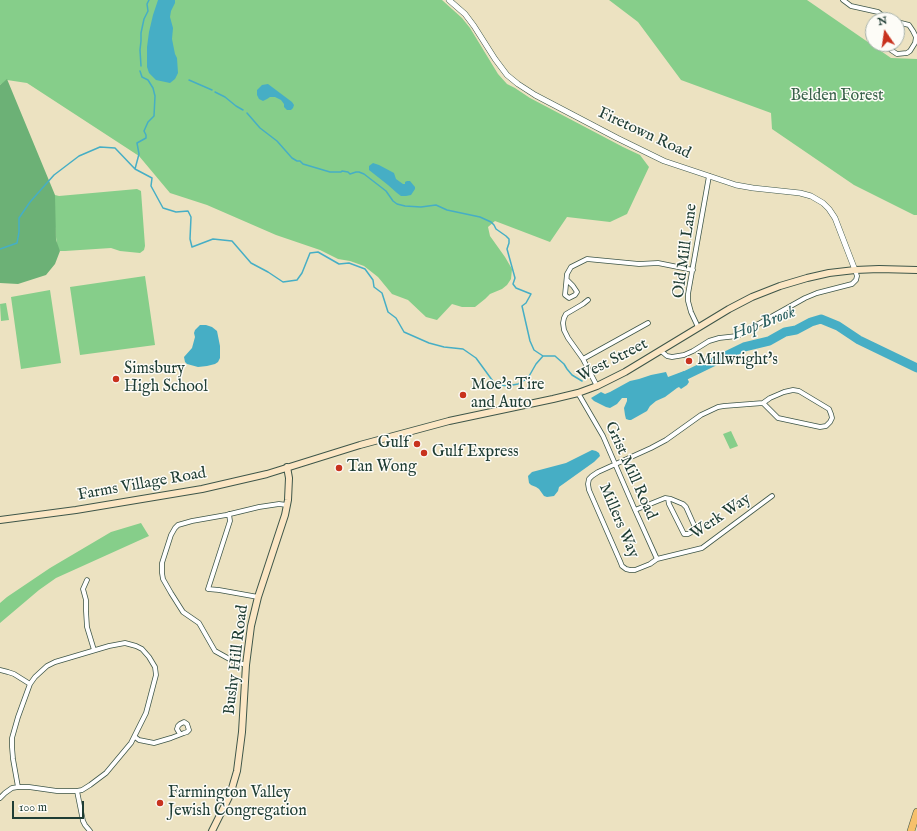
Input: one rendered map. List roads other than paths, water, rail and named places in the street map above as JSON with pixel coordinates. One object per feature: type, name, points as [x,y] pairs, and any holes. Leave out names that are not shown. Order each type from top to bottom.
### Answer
[{"type":"highway","points":[[911,831],[917,812]]},
{"type":"main road","name":"West Street","points":[[287,467],[360,445],[449,421],[553,400],[578,393],[597,386],[625,372],[740,303],[780,286],[829,273],[879,269],[917,270]]},
{"type":"main road","name":"Bushy Hill Road","points":[[212,831],[230,795],[236,771],[242,732],[246,665],[251,626],[258,597],[285,515],[289,478],[287,467]]},
{"type":"main road","name":"Farms Village Road","points":[[0,520],[76,510],[202,489],[261,475],[287,467]]},
{"type":"street","name":"Firetown Road","points":[[450,0],[465,14],[507,75],[535,95],[652,156],[677,166],[736,185],[800,193],[811,196],[823,203],[835,218],[855,270]]},
{"type":"street","points":[[843,0],[852,6],[878,12]]},
{"type":"street","points":[[894,52],[897,54],[907,53],[915,43],[916,37],[913,31],[909,25],[905,24]]},
{"type":"street","name":"Old Mill Lane","points":[[698,327],[691,312],[688,294],[709,176]]},
{"type":"street","points":[[567,280],[567,274],[571,268],[587,259],[639,264],[658,263],[693,270]]},
{"type":"street","points":[[661,351],[667,356],[672,357],[684,355],[709,341],[737,336],[805,298],[817,293],[852,284],[856,280],[857,276],[855,270]]},
{"type":"street","points":[[588,300],[566,314],[563,323],[564,330],[568,338],[583,359],[597,386]]},
{"type":"street","points":[[583,359],[648,322]]},
{"type":"street","points":[[615,464],[666,440],[701,415],[718,407],[763,403],[770,398],[793,390],[799,391],[828,408],[832,414],[832,418],[826,426],[820,427],[778,418],[763,403]]},
{"type":"street","name":"Grist Mill Road","points":[[578,393],[603,436],[657,559]]},
{"type":"street","name":"Millers Way","points":[[615,464],[592,476],[589,479],[588,484],[589,490],[604,526],[622,566],[626,569],[635,570],[650,564],[657,559]]},
{"type":"street","name":"Werk Way","points":[[657,559],[702,548],[772,496]]},
{"type":"street","points":[[635,510],[665,498],[668,499],[683,504],[686,507],[695,528],[690,534],[684,534],[668,499]]},
{"type":"street","points":[[246,665],[233,661],[215,651],[199,623],[184,612],[171,593],[162,573],[164,558],[171,534],[175,528],[183,523],[259,507],[279,504],[287,505]]},
{"type":"street","points":[[229,514],[230,521],[208,589],[258,597]]},
{"type":"street","points":[[87,580],[83,589],[86,600],[87,627],[94,650]]},
{"type":"street","points":[[0,798],[12,788],[18,787],[57,791],[82,790],[106,773],[135,737],[146,713],[156,675],[155,667],[149,657],[142,650],[136,646],[125,643],[94,650],[55,662],[47,666],[35,677],[30,684],[12,738],[13,759],[18,787]]},
{"type":"street","points":[[0,670],[14,674],[30,684]]},
{"type":"street","points":[[135,737],[139,740],[154,743],[180,734]]},
{"type":"street","points":[[77,791],[83,821],[90,831]]},
{"type":"water","points":[[158,0],[175,0],[170,17],[173,28],[172,39],[177,58],[178,73],[175,79],[170,83],[156,80],[149,73],[147,67],[149,32]]},
{"type":"water","points":[[268,84],[292,102],[294,105],[291,110],[287,110],[281,100],[275,97],[270,97],[263,101],[259,99],[257,90],[262,85]]},
{"type":"water","points":[[373,163],[394,173],[396,179],[403,184],[410,181],[415,187],[411,195],[401,196],[369,170],[369,166]]},
{"type":"water","points":[[200,325],[212,327],[217,331],[220,346],[220,358],[215,364],[198,367],[187,364],[184,357],[192,348],[195,330]]},
{"type":"water","points":[[684,371],[689,382],[687,385],[681,389],[679,387],[677,388],[665,397],[656,401],[647,411],[631,420],[626,419],[625,415],[624,408],[627,398],[622,398],[617,404],[610,408],[594,401],[591,398],[601,392],[605,394],[610,392],[630,381],[666,372],[668,377]]},
{"type":"water","points":[[592,450],[599,453],[600,456],[559,487],[554,496],[544,496],[539,489],[529,483],[528,476],[532,472],[566,463]]},
{"type":"waterway","points":[[141,66],[141,33],[144,19],[148,11],[147,4],[149,0]]},
{"type":"waterway","points":[[135,169],[139,154],[137,143],[146,138],[144,131],[148,122],[154,116],[155,96],[153,88],[148,80],[142,77],[140,71]]},
{"type":"waterway","points":[[189,80],[212,90]]},
{"type":"waterway","points":[[215,92],[225,97],[243,110]]},
{"type":"waterway","points":[[247,113],[260,128],[277,141],[292,158],[303,164],[330,172],[342,171],[350,174],[356,172],[364,174],[386,191],[397,204],[421,207],[436,205],[447,210],[480,217],[491,222],[496,229],[509,239],[507,249],[515,278],[513,284],[516,288],[531,294],[526,303],[522,306],[530,341],[534,350],[543,356]]},
{"type":"waterway","name":"Hop Brook","points":[[0,249],[17,243],[19,218],[30,202],[54,175],[79,156],[100,147],[115,148],[135,169],[152,178],[151,186],[163,208],[176,212],[188,211],[191,217],[190,239],[192,247],[213,239],[232,241],[251,263],[283,282],[297,280],[302,273],[310,253],[318,252],[339,264],[349,263],[365,269],[373,280],[374,287],[382,293],[388,312],[396,318],[404,332],[429,343],[444,347],[463,349],[476,358],[495,384],[507,386],[518,384],[528,378],[536,364],[543,356],[555,356],[564,364],[572,375],[582,381]]},
{"type":"waterway","name":"Hop Brook","points":[[676,380],[744,347],[769,341],[785,332],[796,330],[811,322],[821,319],[838,326],[859,340],[917,368]]},
{"type":"place","name":"Millwright's","points":[[689,361]]},
{"type":"place","name":"Simsbury High School","points":[[116,379]]},
{"type":"place","name":"Moe's Tire and Auto","points":[[463,395]]},
{"type":"place","name":"Gulf","points":[[417,444]]},
{"type":"place","name":"Gulf Express","points":[[424,453]]},
{"type":"place","name":"Tan Wong","points":[[339,468]]},
{"type":"place","name":"Farmington Valley Jewish Congregation","points":[[160,803]]},
{"type":"park label","name":"Belden Forest","points":[[837,97]]}]
